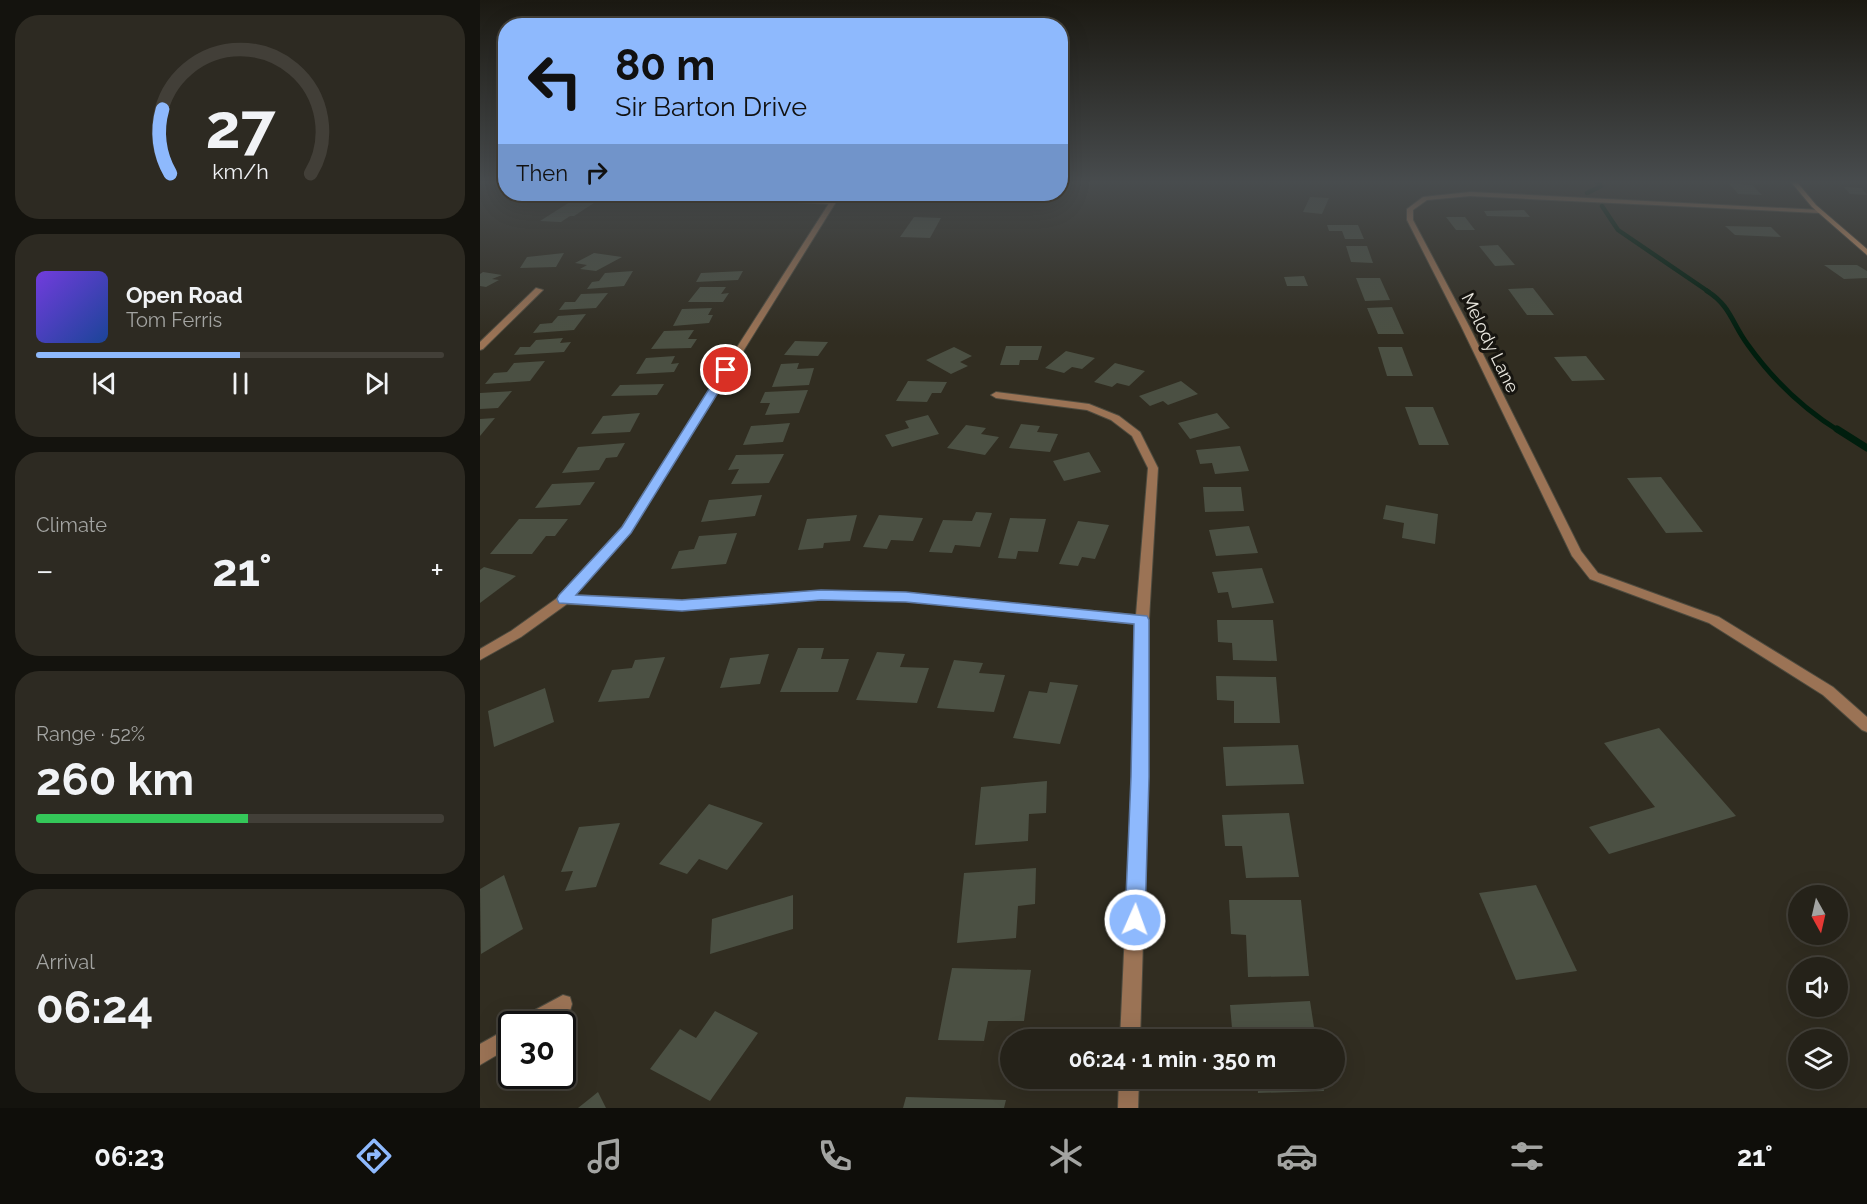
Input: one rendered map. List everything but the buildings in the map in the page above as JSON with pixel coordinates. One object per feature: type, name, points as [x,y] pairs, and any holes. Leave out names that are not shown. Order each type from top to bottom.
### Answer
[{"type":"street","points":[[480,655],[516,634],[564,599],[626,530],[813,234]]},
{"type":"street","name":"Melody Lane","points":[[1417,234],[1576,553],[1594,576],[1714,620],[1828,691],[1867,726]]},
{"type":"street","points":[[1845,234],[1867,253]]},
{"type":"street","points":[[480,347],[539,290]]},
{"type":"street","points":[[996,395],[1089,407],[1115,418],[1136,434],[1153,468],[1142,620],[1140,777],[1130,1029]]},
{"type":"street","points":[[564,599],[682,605],[821,595],[906,597],[1142,620]]},
{"type":"street","points":[[551,1011],[563,1004]]},
{"type":"street","points":[[480,1055],[498,1044]]},
{"type":"street","points":[[1128,1108],[1129,1089]]},
{"type":"waterway","points":[[1623,234],[1709,292]]},
{"type":"waterway","points":[[1707,291],[1726,309],[1748,345],[1778,382],[1813,413],[1839,431]]},
{"type":"waterway","points":[[1837,429],[1867,448]]},
{"type":"route","points":[[726,370],[626,530],[564,599],[682,605],[821,595],[906,597],[1142,620],[1135,920]]}]
